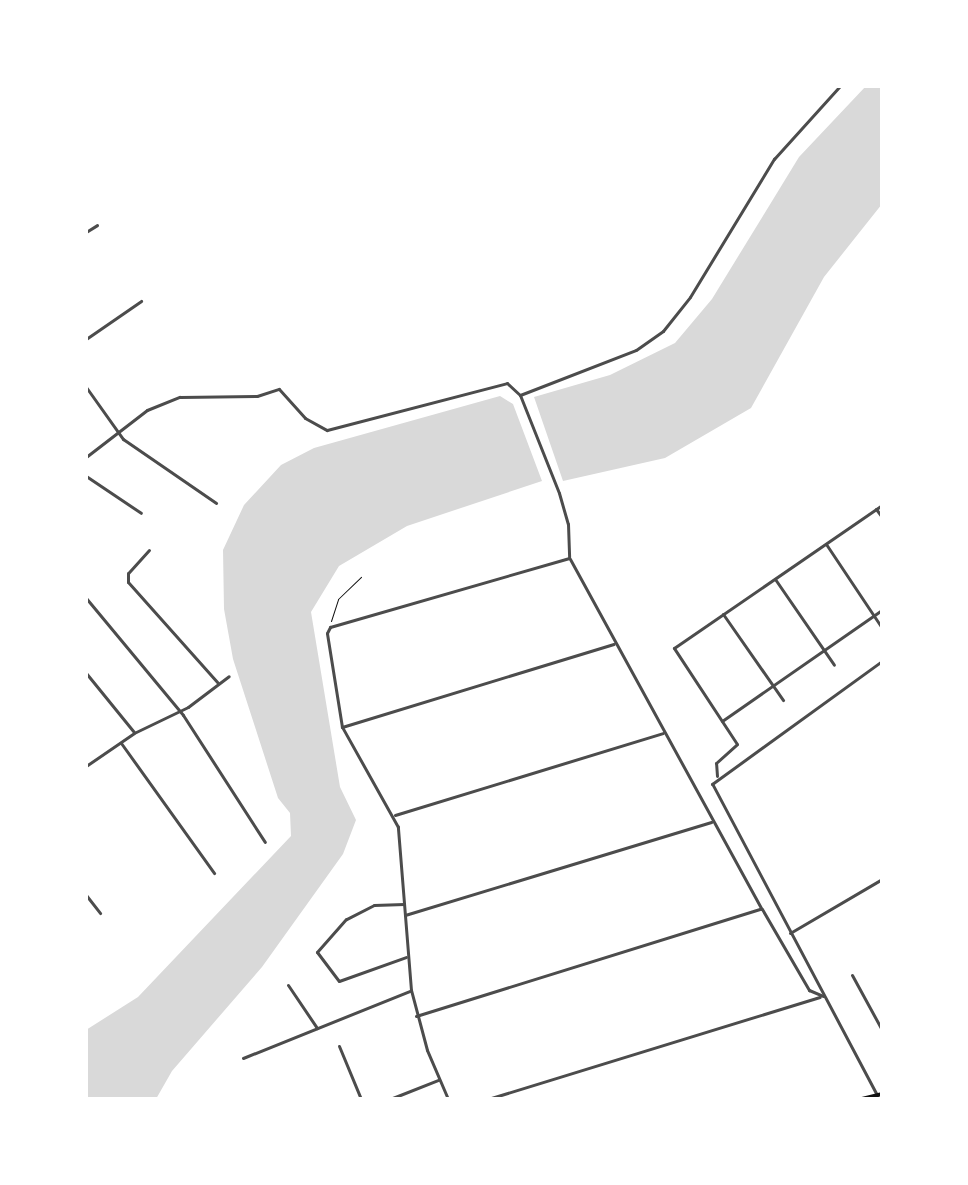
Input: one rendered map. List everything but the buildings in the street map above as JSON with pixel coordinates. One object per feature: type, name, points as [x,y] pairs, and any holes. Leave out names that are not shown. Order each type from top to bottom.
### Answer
[{"type":"main road","points":[[862,1099],[880,1094]]},
{"type":"street","points":[[520,395],[636,350],[663,331],[690,297],[774,159],[840,86]]},
{"type":"street","points":[[86,232],[97,225]]},
{"type":"street","points":[[86,339],[141,301]]},
{"type":"street","points":[[86,457],[147,410],[180,397],[257,396],[279,389],[305,418],[327,430],[494,383],[507,383],[520,395],[565,512],[569,558],[762,909],[809,990],[823,996]]},
{"type":"street","points":[[86,387],[116,433],[216,503]]},
{"type":"street","points":[[86,476],[141,513]]},
{"type":"street","points":[[880,1094],[823,996],[715,793],[716,763],[738,746],[674,653],[723,614],[882,505]]},
{"type":"street","points":[[876,509],[882,517]]},
{"type":"street","points":[[826,544],[882,628]]},
{"type":"street","points":[[149,550],[128,573],[128,582],[218,683]]},
{"type":"street","points":[[448,1099],[416,1016],[411,990],[395,816],[342,727],[327,648],[330,627],[569,558]]},
{"type":"street","points":[[775,579],[834,665]]},
{"type":"street","points":[[86,598],[179,712],[265,842]]},
{"type":"street","points":[[722,721],[882,610]]},
{"type":"street","points":[[723,614],[783,700]]},
{"type":"street","points":[[342,727],[615,644]]},
{"type":"street","points":[[716,778],[796,727],[882,661]]},
{"type":"street","points":[[86,673],[134,733]]},
{"type":"street","points":[[86,766],[134,733],[179,712],[229,676]]},
{"type":"street","points":[[395,816],[663,733]]},
{"type":"street","points":[[120,742],[214,873]]},
{"type":"street","points":[[405,915],[712,822]]},
{"type":"street","points":[[790,933],[882,879]]},
{"type":"street","points":[[86,895],[100,913]]},
{"type":"street","points":[[404,904],[374,905],[346,919],[317,952],[341,981],[406,957]]},
{"type":"street","points":[[416,1016],[762,909]]},
{"type":"street","points":[[852,975],[882,1030]]},
{"type":"street","points":[[288,985],[317,1028]]},
{"type":"street","points":[[243,1058],[411,990]]},
{"type":"street","points":[[488,1099],[823,996]]},
{"type":"street","points":[[339,1046],[361,1099]]},
{"type":"street","points":[[390,1099],[440,1080]]},
{"type":"path","points":[[330,627],[338,599],[361,577]]},
{"type":"shaded area","points":[[866,86],[882,86],[882,204],[824,277],[751,408],[665,458],[563,481],[534,397],[610,375],[675,343],[712,299],[799,157]]},
{"type":"shaded area","points":[[500,396],[513,404],[542,481],[407,526],[339,566],[311,612],[340,787],[356,820],[343,854],[262,967],[172,1071],[156,1099],[86,1099],[86,1030],[138,997],[291,836],[290,813],[278,798],[233,659],[224,609],[223,550],[244,505],[281,465],[314,448]]}]
